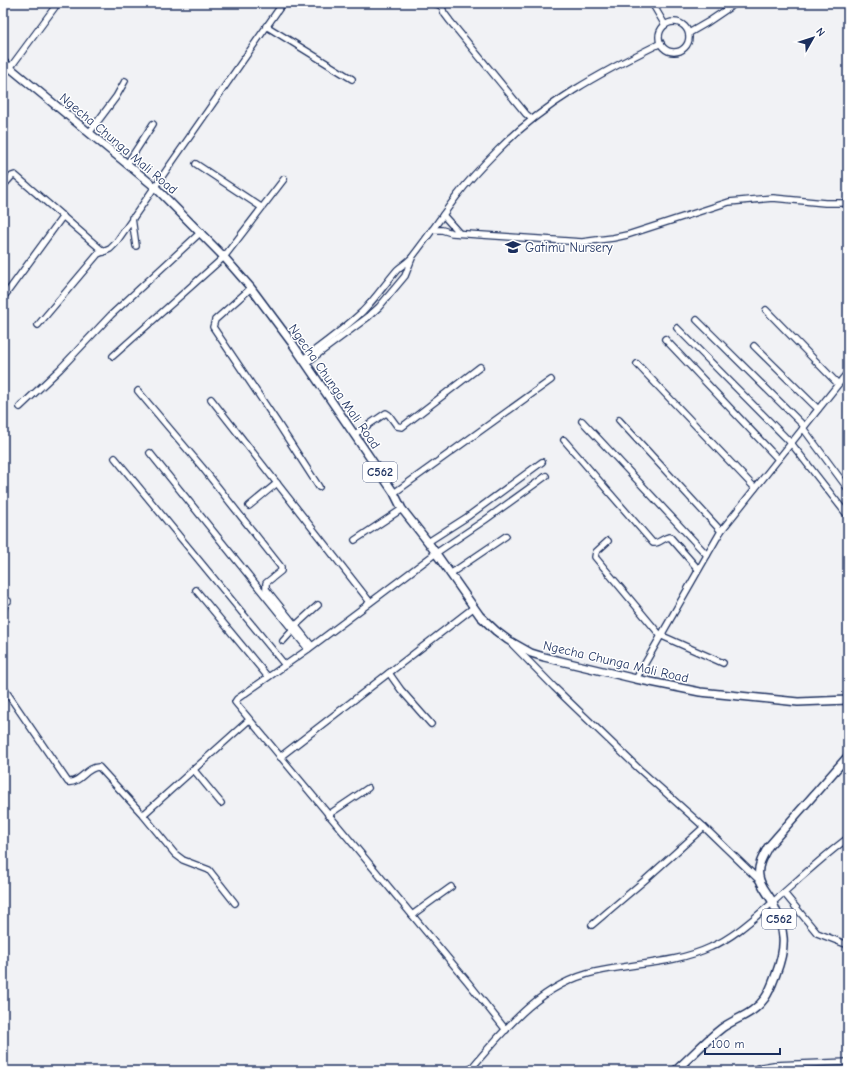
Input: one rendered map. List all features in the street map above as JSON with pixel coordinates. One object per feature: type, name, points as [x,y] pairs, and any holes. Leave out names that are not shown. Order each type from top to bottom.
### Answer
[{"type":"main road","name":"Ngecha Chunga Mali Road","points":[[3,62],[155,187],[201,232],[251,288],[355,434],[394,493],[402,509],[436,553],[473,608],[496,631],[508,640],[531,653],[544,658],[700,692],[798,702],[848,700]]},
{"type":"main road","points":[[760,881],[758,870],[761,860],[768,847],[848,756]]},
{"type":"main road","name":"C562","points":[[679,1070],[703,1044],[724,1027],[753,1010],[764,1000],[778,970],[784,950],[784,941],[772,902],[760,881]]},
{"type":"street","points":[[38,325],[98,254],[112,247],[282,3]]},
{"type":"street","points":[[434,3],[443,4],[444,13],[450,21],[532,120]]},
{"type":"street","points":[[652,3],[665,25]]},
{"type":"street","points":[[689,33],[736,3]]},
{"type":"street","points":[[10,68],[55,7]]},
{"type":"street","points":[[674,22],[683,25],[689,33],[686,47],[677,52],[668,50],[661,43],[660,33],[665,25],[674,22]]},
{"type":"street","points":[[266,26],[352,79]]},
{"type":"street","points":[[304,361],[368,317],[379,307],[405,276],[412,258],[443,215],[475,174],[512,136],[576,89],[609,69],[661,43]]},
{"type":"street","points":[[89,133],[116,97],[125,81]]},
{"type":"street","points":[[127,164],[153,124]]},
{"type":"street","points":[[196,164],[261,207]]},
{"type":"street","points":[[3,186],[12,176],[15,175],[104,252]]},
{"type":"street","points":[[114,356],[224,257],[284,179]]},
{"type":"street","points":[[432,230],[574,241],[597,240],[634,233],[729,202],[772,198],[825,203],[848,203]]},
{"type":"street","points":[[443,215],[459,233]]},
{"type":"street","points":[[6,294],[63,216]]},
{"type":"street","points":[[132,218],[136,246]]},
{"type":"street","points":[[20,407],[60,369],[111,316],[201,232]]},
{"type":"street","points":[[304,361],[362,312],[398,269],[412,258]]},
{"type":"street","points":[[251,288],[215,320],[213,327],[319,486]]},
{"type":"street","points":[[766,310],[838,384]]},
{"type":"street","points":[[696,320],[804,427],[848,489]]},
{"type":"street","points":[[677,328],[791,443],[848,516]]},
{"type":"street","points":[[665,339],[778,459]]},
{"type":"street","points":[[754,346],[818,409]]},
{"type":"street","points":[[637,364],[755,488]]},
{"type":"street","points":[[355,434],[386,413],[397,426],[402,427],[480,367]]},
{"type":"street","points":[[636,679],[720,531],[848,372]]},
{"type":"street","points":[[394,493],[551,380]]},
{"type":"street","points":[[138,391],[202,467],[281,567],[281,571],[265,585],[294,628]]},
{"type":"street","points":[[211,399],[370,602]]},
{"type":"street","points":[[619,420],[720,531]]},
{"type":"street","points":[[582,421],[706,555]]},
{"type":"street","points":[[564,440],[653,543],[658,543],[665,538],[670,537],[698,569]]},
{"type":"street","points":[[150,453],[310,647]]},
{"type":"street","points":[[115,458],[285,665]]},
{"type":"street","points":[[428,542],[467,517],[542,462]]},
{"type":"street","points":[[506,1030],[249,720],[236,704],[236,701],[436,553],[546,476]]},
{"type":"street","points":[[249,506],[277,482]]},
{"type":"street","points":[[355,540],[402,509]]},
{"type":"street","points":[[450,574],[506,536]]},
{"type":"street","points":[[608,541],[596,552],[595,557],[660,635],[723,664]]},
{"type":"street","points":[[196,590],[268,677]]},
{"type":"street","points":[[3,611],[6,601],[8,601]]},
{"type":"street","points":[[283,641],[318,605]]},
{"type":"street","points":[[280,757],[473,608]]},
{"type":"street","points":[[508,640],[554,687],[639,769],[704,827],[760,881]]},
{"type":"street","points":[[389,673],[401,690],[431,724]]},
{"type":"street","points":[[3,687],[68,782],[73,782],[94,768],[99,767],[143,815],[175,854],[184,860],[209,870],[235,903]]},
{"type":"street","points":[[143,815],[249,720]]},
{"type":"street","points":[[193,769],[221,803]]},
{"type":"street","points":[[328,815],[368,788]]},
{"type":"street","points":[[592,925],[704,827]]},
{"type":"street","points":[[469,1071],[525,1010],[566,982],[596,971],[689,955],[706,949],[733,935],[848,838]]},
{"type":"street","points":[[412,915],[451,887]]},
{"type":"street","points":[[784,893],[817,933],[848,945]]},
{"type":"street","points":[[750,1071],[774,1065],[848,1062]]},
{"type":"place","name":"Gatimu Nursery","points":[[513,247]]}]
